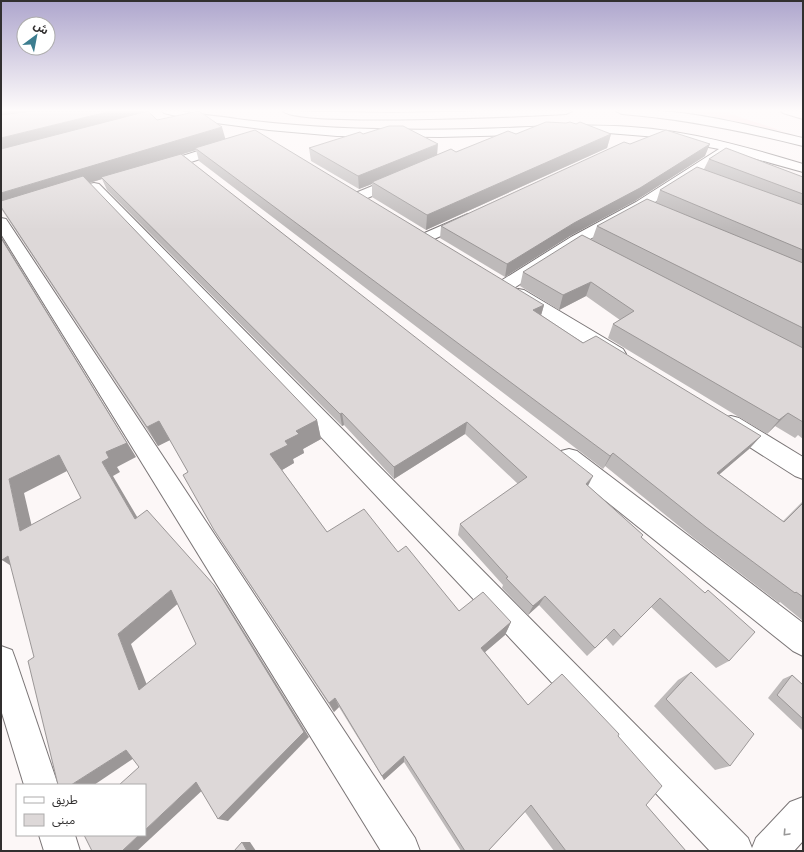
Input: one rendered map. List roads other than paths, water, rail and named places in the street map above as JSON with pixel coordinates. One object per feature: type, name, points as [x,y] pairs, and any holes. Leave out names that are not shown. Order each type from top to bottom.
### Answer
[{"type":"main road","points":[[144,172],[213,151]]},
{"type":"main road","points":[[627,361],[499,282],[584,244],[648,208],[690,173],[724,151]]},
{"type":"main road","points":[[743,151],[803,168]]},
{"type":"main road","points":[[187,159],[206,174]]},
{"type":"main road","points":[[690,173],[704,178]]},
{"type":"main road","points":[[378,209],[352,193],[408,175]]},
{"type":"main road","points":[[94,187],[734,851]]},
{"type":"main road","points":[[445,250],[418,233],[482,211]]},
{"type":"main road","points":[[3,218],[402,851]]},
{"type":"main road","points":[[715,415],[803,469]]},
{"type":"main road","points":[[552,444],[803,641]]},
{"type":"main road","points":[[1,661],[41,784]]},
{"type":"main road","points":[[769,851],[803,815]]},
{"type":"main road","points":[[57,836],[62,851]]}]
